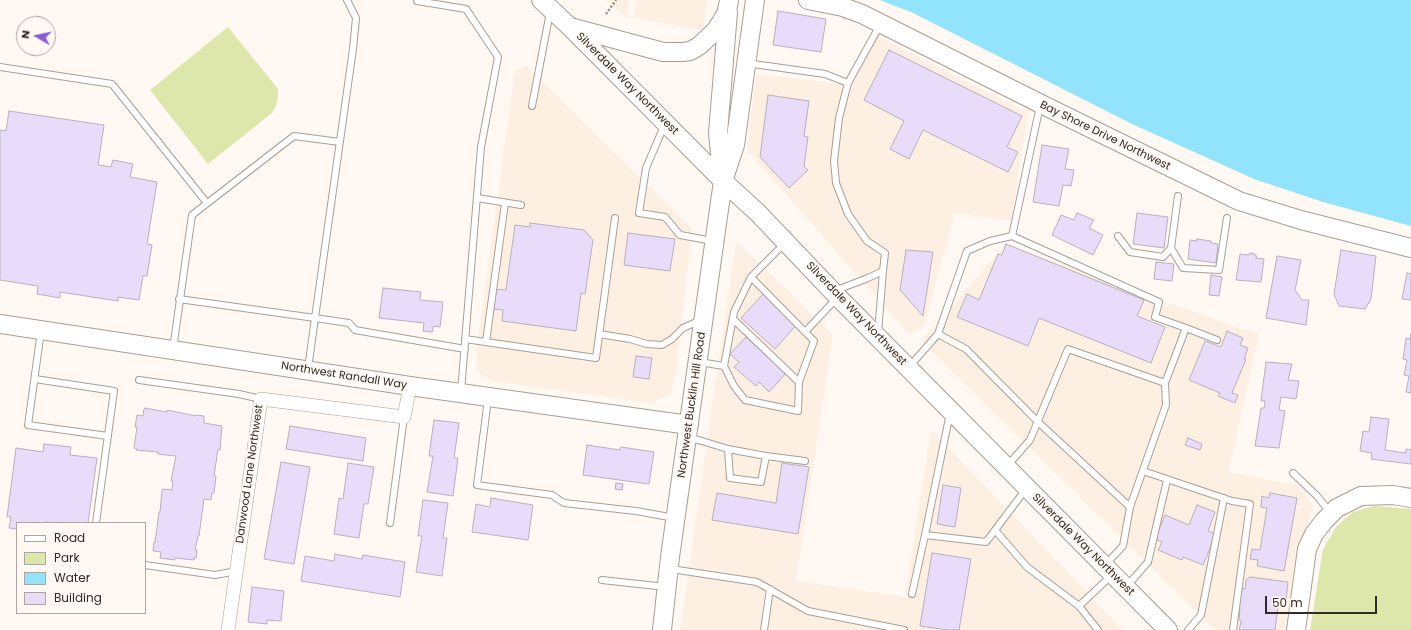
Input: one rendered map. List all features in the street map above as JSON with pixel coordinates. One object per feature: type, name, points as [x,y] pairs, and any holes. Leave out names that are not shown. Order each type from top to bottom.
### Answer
[{"type":"main road","name":"Northwest Bucklin Hill Road","points":[[662,630],[670,569],[670,557],[677,518],[714,241],[723,181],[735,145],[755,0]]},
{"type":"main road","name":"Bay Shore Drive Northwest","points":[[808,0],[843,7],[862,14],[1041,104],[1239,200],[1301,220],[1411,248]]},
{"type":"main road","name":"Northwest Bucklin Hill Road","points":[[723,181],[718,133],[729,1]]},
{"type":"main road","points":[[569,26],[663,52],[683,52],[699,46],[716,30],[726,14],[729,1]]},
{"type":"main road","name":"Silverdale Way Northwest","points":[[546,4],[786,242],[1168,630]]},
{"type":"main road","name":"Northwest Randall Way","points":[[0,324],[488,397],[688,432]]},
{"type":"main road","points":[[1296,630],[1307,549],[1314,534],[1331,513],[1337,508],[1361,496],[1393,495],[1411,498]]},
{"type":"street","points":[[404,418],[410,386]]},
{"type":"street","name":"Danwood Lane Northwest","points":[[228,630],[261,399],[404,418]]},
{"type":"lane","points":[[308,370],[353,49],[356,18],[347,0]]},
{"type":"lane","points":[[417,0],[466,9],[498,57],[481,147],[461,393]]},
{"type":"lane","points":[[532,106],[546,4]]},
{"type":"lane","points":[[878,336],[885,253],[867,241],[848,214],[836,183],[834,161],[839,118],[848,83],[881,23]]},
{"type":"lane","points":[[754,64],[825,74],[848,83]]},
{"type":"lane","points":[[0,67],[112,84],[207,203]]},
{"type":"lane","points":[[1012,236],[1041,104]]},
{"type":"lane","points":[[666,123],[646,168],[639,213],[665,217],[680,235],[714,241]]},
{"type":"lane","points":[[173,350],[192,215],[294,136],[340,142]]},
{"type":"lane","points":[[1118,236],[1130,252],[1163,257],[1171,248],[1178,196]]},
{"type":"lane","points":[[477,198],[521,206]]},
{"type":"lane","points":[[486,342],[505,203]]},
{"type":"lane","points":[[465,339],[596,358],[615,218]]},
{"type":"lane","points":[[1171,248],[1183,268],[1219,270],[1227,218]]},
{"type":"lane","points":[[909,368],[938,334],[967,251],[990,241],[1012,236],[1159,302],[1155,317],[1217,340]]},
{"type":"lane","points":[[751,277],[814,341],[799,382],[798,411],[745,400],[734,386],[724,366],[734,312],[751,277],[786,242]]},
{"type":"lane","points":[[805,332],[836,294],[883,271]]},
{"type":"lane","points":[[179,299],[349,323],[355,330],[465,349]]},
{"type":"lane","points":[[599,334],[630,339],[647,344],[662,345],[672,339],[683,328],[704,318]]},
{"type":"lane","points":[[733,319],[799,382]]},
{"type":"lane","points":[[1079,606],[1109,570],[1123,546],[1130,507],[1166,405],[1165,383],[1186,328]]},
{"type":"lane","points":[[41,330],[28,425],[108,436]]},
{"type":"lane","points":[[938,334],[966,349],[1038,422],[1130,507]]},
{"type":"lane","points":[[1007,466],[1030,440],[1068,349],[1165,383]]},
{"type":"lane","points":[[697,362],[724,366]]},
{"type":"lane","points":[[35,379],[114,391],[96,522]]},
{"type":"lane","points":[[139,380],[239,394],[261,399]]},
{"type":"lane","points":[[488,397],[477,485],[552,495],[564,503],[636,511],[677,518]]},
{"type":"lane","points":[[912,594],[951,411]]},
{"type":"lane","points":[[390,523],[404,418]]},
{"type":"lane","points":[[688,432],[702,441],[728,449],[805,461]]},
{"type":"lane","points":[[728,449],[730,478],[761,482],[766,456]]},
{"type":"lane","points":[[1143,471],[1224,498],[1250,504],[1233,630]]},
{"type":"lane","points":[[1293,473],[1317,496],[1331,513]]},
{"type":"lane","points":[[1126,588],[1148,562],[1167,480]]},
{"type":"lane","points":[[925,535],[986,542],[1027,488]]},
{"type":"lane","points":[[1188,630],[1201,615],[1224,498]]},
{"type":"lane","points":[[995,530],[1026,567],[1079,606],[1098,630]]},
{"type":"lane","points":[[146,565],[215,574],[237,571]]},
{"type":"lane","points":[[670,569],[757,582],[808,611],[904,630]]},
{"type":"lane","points":[[602,580],[667,587]]},
{"type":"lane","points":[[764,630],[770,589]]},
{"type":"path","points":[[606,14],[616,0]]},
{"type":"shaded area","points":[[605,0],[629,0],[626,19]]},
{"type":"shaded area","points":[[637,0],[707,0],[702,30],[634,18]]},
{"type":"shaded area","points":[[877,36],[1028,113],[1011,221],[955,213],[924,326],[909,334],[747,150],[756,74],[851,85]]},
{"type":"shaded area","points":[[527,66],[692,229],[676,369],[671,393],[652,403],[490,381],[477,370],[476,354],[515,71]]},
{"type":"shaded area","points":[[736,241],[833,334],[796,581],[905,597],[931,430],[1123,630],[680,630]]},
{"type":"shaded area","points":[[1006,244],[1259,335],[1228,472],[1297,485],[1313,505],[1283,630],[1215,630],[921,341]]},
{"type":"green space","points":[[228,27],[278,89],[278,97],[276,106],[272,113],[208,164],[150,90]]},
{"type":"green space","points":[[1374,506],[1411,509],[1411,630],[1310,630],[1323,549],[1336,527],[1353,512]]},
{"type":"water","points":[[880,0],[1411,0],[1411,226],[1323,202],[1254,179],[1132,124],[911,12]]},
{"type":"building","points":[[778,11],[826,19],[821,52],[773,45]]},
{"type":"building","points":[[889,50],[1022,116],[1007,147],[1018,152],[1008,172],[923,130],[909,159],[890,149],[904,121],[864,100]]},
{"type":"building","points":[[768,95],[809,101],[804,136],[808,137],[804,166],[808,170],[789,188],[760,157]]},
{"type":"building","points":[[9,111],[104,125],[98,165],[111,167],[113,160],[133,164],[130,177],[157,182],[147,244],[152,245],[147,276],[143,276],[139,300],[118,297],[118,301],[60,292],[60,298],[37,294],[38,286],[0,280],[0,130],[6,131]]},
{"type":"building","points":[[1042,145],[1069,149],[1065,169],[1074,170],[1071,186],[1063,185],[1059,206],[1033,202]]},
{"type":"building","points":[[1077,213],[1094,220],[1089,228],[1103,235],[1093,255],[1052,235],[1061,215],[1074,220]]},
{"type":"building","points":[[1137,213],[1168,217],[1164,248],[1133,244]]},
{"type":"building","points":[[530,223],[584,230],[593,240],[585,294],[581,293],[576,331],[502,321],[503,310],[491,309],[494,289],[506,290],[515,225],[530,227]]},
{"type":"building","points":[[628,233],[675,239],[670,271],[624,265]]},
{"type":"building","points":[[1197,239],[1211,241],[1211,243],[1218,244],[1216,263],[1188,259],[1190,240],[1197,241]]},
{"type":"building","points":[[1006,244],[1144,300],[1137,316],[1165,327],[1151,363],[1039,318],[1028,346],[957,317],[967,294],[979,300],[998,254],[1002,255]]},
{"type":"building","points":[[906,250],[933,252],[923,316],[900,290]]},
{"type":"building","points":[[1341,250],[1376,256],[1371,299],[1365,309],[1339,306],[1334,294]]},
{"type":"building","points":[[1250,253],[1255,254],[1255,256],[1257,256],[1256,258],[1264,259],[1261,282],[1236,280],[1240,254],[1249,255]]},
{"type":"building","points":[[1277,256],[1301,260],[1295,290],[1302,300],[1309,300],[1306,325],[1266,318]]},
{"type":"building","points":[[1156,262],[1174,264],[1172,281],[1154,279]]},
{"type":"building","points":[[1407,273],[1411,274],[1411,300],[1402,299]]},
{"type":"building","points":[[1211,275],[1222,277],[1219,296],[1209,295]]},
{"type":"building","points":[[383,288],[421,292],[420,300],[443,302],[440,327],[434,326],[432,332],[423,331],[424,323],[379,318]]},
{"type":"building","points":[[766,291],[799,322],[775,349],[741,318]]},
{"type":"building","points":[[1227,331],[1243,338],[1240,345],[1248,348],[1244,359],[1246,359],[1232,393],[1238,395],[1235,403],[1218,396],[1220,393],[1189,380],[1205,341],[1221,347]]},
{"type":"building","points":[[1411,334],[1411,393],[1406,392],[1409,376],[1404,375],[1407,360],[1403,359],[1406,338],[1410,339]]},
{"type":"building","points":[[746,337],[786,373],[769,392],[759,382],[756,386],[734,367],[739,362],[730,354]]},
{"type":"building","points":[[636,356],[652,358],[649,379],[633,377]]},
{"type":"building","points":[[1266,362],[1292,364],[1288,380],[1299,381],[1296,399],[1281,397],[1279,410],[1285,411],[1279,448],[1255,446],[1261,408],[1264,408],[1265,401],[1261,401]]},
{"type":"building","points":[[145,408],[204,416],[204,423],[222,426],[220,450],[218,449],[214,476],[216,476],[214,493],[212,493],[211,500],[204,499],[199,536],[195,550],[197,550],[196,558],[194,558],[194,560],[160,558],[161,552],[153,551],[160,512],[162,490],[172,490],[173,481],[171,481],[176,456],[158,454],[158,452],[136,450],[137,449],[134,448],[137,415],[143,416]]},
{"type":"building","points":[[1371,417],[1389,419],[1385,450],[1406,453],[1406,449],[1411,450],[1411,464],[1371,459],[1372,453],[1360,451],[1363,431],[1369,432]]},
{"type":"building","points":[[434,420],[459,423],[454,458],[458,458],[453,496],[427,492],[433,456],[429,456]]},
{"type":"building","points":[[290,426],[366,438],[363,461],[286,449]]},
{"type":"building","points":[[1188,438],[1202,444],[1200,450],[1185,445]]},
{"type":"building","points":[[44,444],[71,447],[70,455],[97,458],[88,522],[16,522],[16,529],[9,528],[11,517],[7,517],[16,448],[43,452]]},
{"type":"building","points":[[587,445],[620,450],[621,447],[654,452],[649,484],[583,475]]},
{"type":"building","points":[[281,462],[310,467],[294,564],[264,559]]},
{"type":"building","points":[[348,463],[374,467],[368,504],[364,504],[359,538],[334,534],[339,498],[343,499]]},
{"type":"building","points":[[782,463],[809,467],[798,534],[712,520],[717,493],[776,503]]},
{"type":"building","points":[[616,483],[623,484],[622,490],[615,489]]},
{"type":"building","points":[[943,485],[961,488],[955,527],[937,524]]},
{"type":"building","points":[[1270,493],[1297,498],[1284,571],[1257,566],[1258,560],[1250,559],[1252,549],[1260,550],[1267,508],[1261,507],[1262,496],[1269,498]]},
{"type":"building","points":[[491,498],[533,505],[528,540],[472,532],[476,504],[490,507]]},
{"type":"building","points":[[423,500],[448,503],[443,538],[447,538],[442,576],[416,572],[422,536],[418,536]]},
{"type":"building","points":[[1197,505],[1215,512],[1208,531],[1216,534],[1203,565],[1183,557],[1182,560],[1158,550],[1162,542],[1155,539],[1165,515],[1189,525]]},
{"type":"building","points":[[932,553],[971,559],[959,630],[920,626]]},
{"type":"building","points":[[335,554],[362,559],[363,555],[405,562],[400,597],[301,581],[305,556],[334,561]]},
{"type":"building","points":[[1250,577],[1288,582],[1286,600],[1279,599],[1275,630],[1239,630],[1241,622],[1239,619],[1240,609],[1238,609],[1241,588],[1245,589],[1246,580]]},
{"type":"building","points":[[252,587],[284,591],[281,621],[267,620],[267,624],[248,622]]}]
